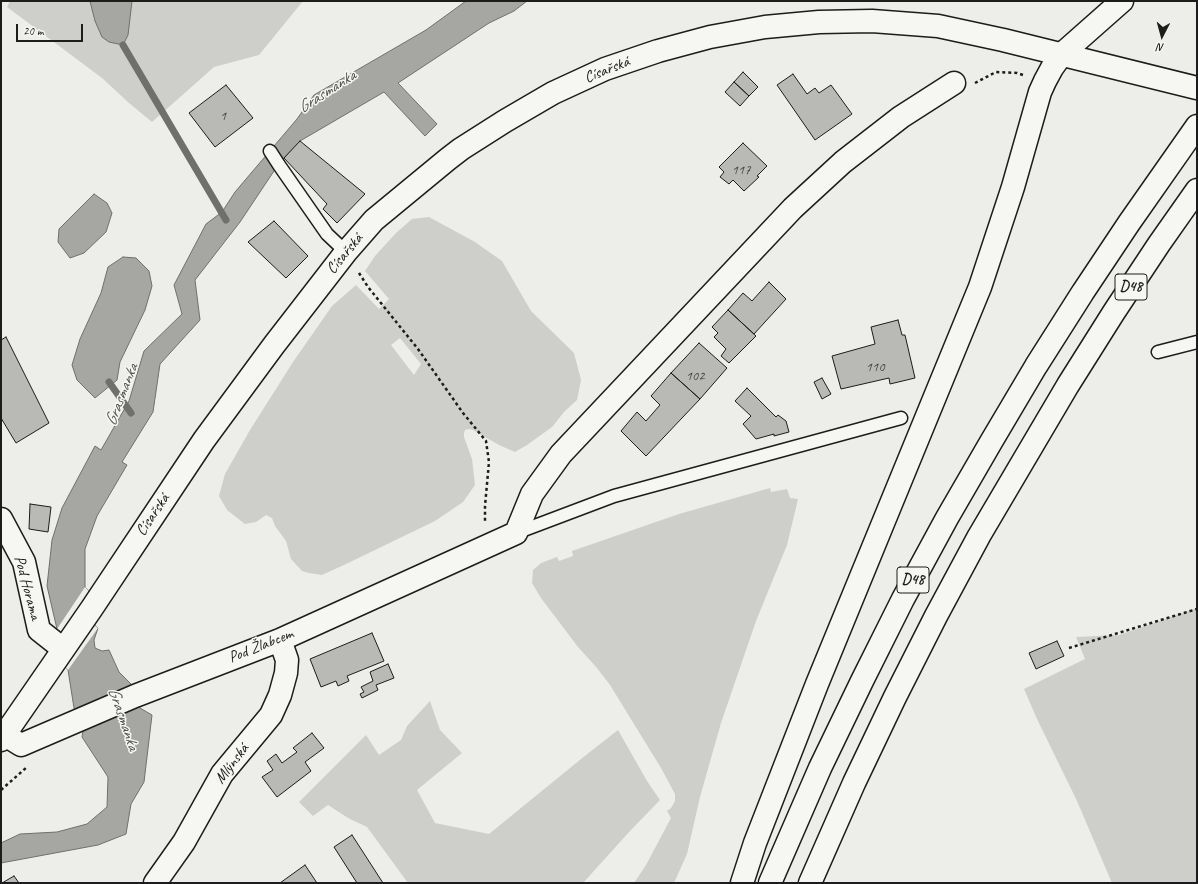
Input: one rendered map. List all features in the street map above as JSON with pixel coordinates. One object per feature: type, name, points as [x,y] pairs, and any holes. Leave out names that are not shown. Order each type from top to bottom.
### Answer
[{"type":"main road","points":[[742,883],[755,843],[817,684],[980,287],[1014,187],[1040,92],[1052,68],[1062,54],[1122,1]]},
{"type":"main road","name":"Císařská","points":[[3,737],[92,608],[204,440],[274,345],[346,252],[374,220],[454,154],[505,120],[554,93],[605,69],[658,51],[710,37],[765,27],[819,22],[872,21],[938,26],[1062,54],[1197,88]]},
{"type":"main road","points":[[516,533],[532,494],[561,454],[794,208],[843,162],[901,117],[954,83]]},
{"type":"main road","name":"D48","points":[[770,883],[820,768],[862,681],[903,599],[947,518],[1045,352],[1116,242],[1197,126]]},
{"type":"main road","name":"D48","points":[[810,883],[854,783],[895,697],[979,536],[1068,385],[1127,293],[1197,190]]},
{"type":"main road","name":"Pod Horama","points":[[1,519],[24,562],[39,630],[63,649]]},
{"type":"main road","name":"Pod Žlabcem","points":[[3,737],[21,745],[135,696],[280,640],[516,533]]},
{"type":"main road","name":"Mlýnská","points":[[155,883],[184,842],[222,774],[270,715],[280,695],[286,673],[287,660],[280,640]]},
{"type":"lane","points":[[270,151],[327,234],[346,252]]},
{"type":"lane","points":[[1158,352],[1197,342]]},
{"type":"lane","points":[[516,533],[614,496],[901,418]]},
{"type":"path","points":[[996,72],[1017,73],[1045,81]]},
{"type":"path","points":[[346,252],[368,287],[418,349],[463,414],[486,441],[489,462],[485,506],[486,546]]},
{"type":"path","points":[[1069,648],[1197,609]]},
{"type":"shaded area","points":[[10,1],[303,1],[259,55],[214,67],[152,122],[102,78],[7,7]]},
{"type":"shaded area","points":[[429,217],[475,242],[502,261],[531,311],[574,353],[581,380],[577,400],[564,412],[552,427],[515,452],[499,445],[473,430],[465,430],[464,437],[472,459],[475,485],[463,502],[435,521],[322,575],[302,571],[291,559],[286,541],[275,526],[272,518],[266,515],[256,522],[245,524],[227,510],[219,496],[225,474],[250,430],[293,362],[332,306],[356,285],[379,309],[389,299],[365,271],[375,256],[396,233],[412,219]],"holes":[[[400,338],[421,364],[414,375],[391,345]]]},
{"type":"shaded area","points":[[770,488],[771,492],[787,489],[790,498],[798,499],[787,545],[756,621],[721,723],[700,797],[687,854],[674,883],[634,883],[646,865],[671,818],[667,811],[671,808],[675,801],[675,794],[661,768],[610,685],[578,647],[541,598],[532,583],[533,570],[541,563],[557,557],[559,561],[573,556],[572,551],[679,514]]},
{"type":"shaded area","points":[[1197,608],[1197,883],[1112,883],[1077,801],[1024,689],[1085,659],[1076,637],[1119,635]]},
{"type":"shaded area","points":[[430,701],[440,730],[462,753],[417,790],[435,823],[489,834],[618,730],[647,781],[660,800],[583,883],[408,883],[367,827],[348,818],[328,805],[313,816],[299,802],[366,735],[379,755],[401,740],[407,726]]},
{"type":"water","points":[[90,1],[132,1],[128,35],[123,45],[109,42],[102,37],[95,21]]},
{"type":"water","name":"Grasmanka","points":[[466,1],[527,1],[514,11],[489,23],[398,83],[437,124],[425,136],[384,92],[300,141],[274,171],[240,222],[195,280],[200,320],[160,364],[153,412],[122,462],[127,465],[97,516],[85,549],[85,587],[88,590],[95,626],[98,628],[94,640],[95,648],[102,651],[109,650],[119,672],[131,684],[140,708],[152,715],[144,782],[131,804],[126,834],[98,845],[1,863],[1,843],[20,834],[57,832],[87,824],[107,807],[108,777],[82,737],[83,731],[74,708],[68,670],[65,667],[60,631],[57,629],[47,586],[52,540],[62,508],[95,446],[101,450],[129,401],[144,351],[182,314],[174,285],[206,224],[222,212],[235,192],[297,119],[314,95],[426,30]]},
{"type":"water","points":[[94,194],[107,203],[112,213],[106,232],[84,253],[70,258],[58,242],[59,229]]},
{"type":"water","points":[[123,257],[136,258],[149,271],[152,286],[145,310],[120,362],[117,380],[95,398],[77,380],[72,365],[80,339],[101,293],[108,267]]},
{"type":"pier","points":[[85,587],[88,590],[95,626],[98,628],[68,670],[65,667],[60,631],[57,629]]},
{"type":"building","points":[[743,72],[758,87],[749,96],[734,82]]},
{"type":"building","points":[[793,74],[807,94],[815,88],[819,93],[831,85],[852,114],[815,140],[777,85]]},
{"type":"building","points":[[734,82],[749,96],[740,106],[725,92]]},
{"type":"building","points":[[226,85],[253,118],[215,147],[189,113]]},
{"type":"building","points":[[300,141],[365,194],[337,223],[323,209],[327,204],[284,158]]},
{"type":"building","points":[[743,143],[767,166],[757,176],[759,177],[744,191],[733,180],[729,184],[720,177],[724,172],[719,167]]},
{"type":"building","points":[[274,221],[308,256],[286,278],[248,242]]},
{"type":"building","points":[[769,282],[786,299],[754,334],[728,310],[743,293],[752,301]]},
{"type":"building","points":[[728,310],[756,336],[729,363],[721,356],[726,349],[714,337],[718,333],[712,327]]},
{"type":"building","points":[[898,320],[902,335],[905,335],[915,378],[890,384],[889,378],[841,389],[832,356],[875,344],[871,327]]},
{"type":"building","points":[[6,337],[49,423],[16,443],[1,418],[1,340]]},
{"type":"building","points":[[699,343],[727,368],[700,399],[671,373]]},
{"type":"building","points":[[671,373],[700,399],[646,456],[621,431],[637,412],[646,421],[660,405],[651,396]]},
{"type":"building","points":[[822,378],[831,394],[822,399],[814,382]]},
{"type":"building","points":[[747,388],[776,417],[778,415],[786,421],[789,432],[756,439],[743,424],[751,416],[735,401]]},
{"type":"building","points":[[30,504],[51,507],[48,532],[29,529]]},
{"type":"building","points":[[372,633],[384,661],[347,676],[349,681],[338,686],[336,681],[321,687],[310,659]]},
{"type":"building","points":[[1057,641],[1064,656],[1036,669],[1029,653]]},
{"type":"building","points":[[388,664],[394,678],[376,685],[378,690],[362,698],[360,694],[364,692],[361,687],[373,681],[370,672]]},
{"type":"building","points":[[312,733],[324,748],[305,762],[311,771],[277,797],[262,777],[273,770],[267,761],[276,754],[282,763],[297,752],[293,748]]},
{"type":"building","points":[[352,835],[383,883],[357,883],[334,847]]},
{"type":"building","points":[[305,865],[317,883],[280,883]]},
{"type":"building","points":[[14,876],[19,883],[2,883]]},
{"type":"waterway","points":[[123,45],[226,220]]},
{"type":"waterway","name":"Grasmanka","points":[[109,382],[131,413]]}]
